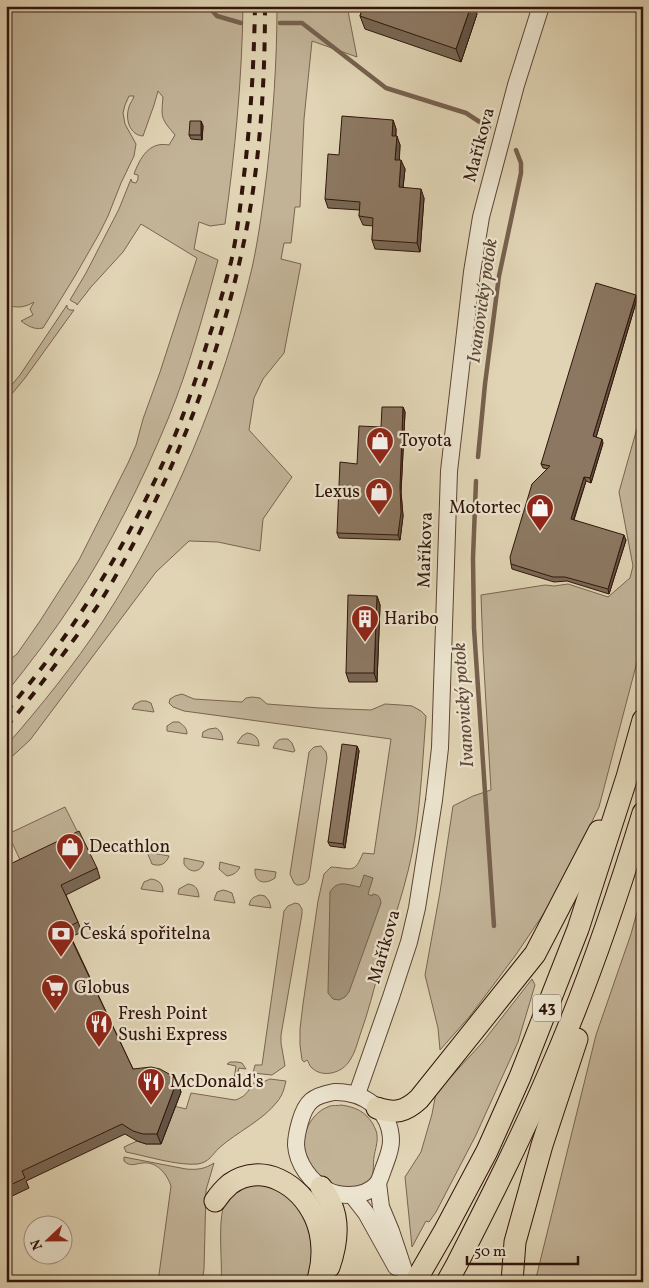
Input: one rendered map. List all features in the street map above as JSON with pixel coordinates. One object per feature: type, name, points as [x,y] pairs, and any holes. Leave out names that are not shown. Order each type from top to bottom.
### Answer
[{"type":"highway","name":"43","points":[[415,1282],[445,1230],[486,1151],[524,1068],[578,929],[627,777],[643,720]]},
{"type":"highway","points":[[378,1108],[397,1112],[404,1110],[419,1099],[535,954],[627,777]]},
{"type":"highway","name":"43","points":[[452,1273],[550,1072],[590,974],[643,813]]},
{"type":"highway","points":[[512,1282],[515,1242],[542,1145],[576,1043],[590,974]]},
{"type":"highway","points":[[215,1201],[230,1184],[257,1174],[278,1179],[292,1188],[308,1206],[319,1229],[322,1252],[317,1282]]},
{"type":"highway","points":[[321,1187],[332,1204],[337,1225],[334,1248],[324,1282]]},
{"type":"street","name":"Maříkova","points":[[357,1094],[409,942],[417,908],[440,748],[449,471],[472,272],[481,217],[516,85],[541,6]]},
{"type":"street","points":[[378,1183],[368,1191],[352,1195],[335,1193],[321,1187],[308,1174],[299,1158],[296,1145],[303,1112],[308,1103],[327,1093],[342,1091],[357,1094],[370,1101],[385,1118],[391,1141],[390,1150],[378,1183],[381,1207],[391,1231],[407,1282]]},
{"type":"street","points":[[352,1195],[366,1213],[382,1243],[407,1282]]},
{"type":"shaded area","points":[[6,6],[243,6],[237,115],[225,224],[210,226],[199,222],[194,249],[218,260],[183,380],[148,466],[101,557],[58,625],[6,693],[6,663],[17,654],[79,560],[136,445],[197,258],[141,224],[123,252],[77,305],[70,300],[119,209],[131,179],[132,182],[136,183],[138,175],[134,174],[142,157],[151,148],[162,144],[169,145],[175,135],[163,118],[163,97],[158,91],[143,136],[134,133],[129,125],[128,111],[134,96],[129,96],[123,113],[125,124],[136,144],[134,156],[108,216],[75,276],[43,328],[34,328],[21,321],[33,315],[30,309],[34,302],[20,307],[6,305]]},
{"type":"shaded area","points":[[277,6],[347,6],[357,57],[312,41],[304,119],[300,207],[295,207],[291,243],[284,243],[281,259],[301,264],[284,353],[263,379],[254,398],[249,430],[292,477],[263,519],[260,551],[218,542],[189,541],[156,572],[30,740],[6,762],[6,746],[81,653],[128,580],[173,495],[210,406],[240,314],[259,232],[273,110]]},
{"type":"shaded area","points":[[67,305],[67,308],[74,310],[6,401],[6,392],[20,375]]},
{"type":"shaded area","points":[[643,407],[643,639],[599,807],[557,894],[515,956],[470,1016],[440,1050],[438,1028],[425,975],[453,806],[491,790],[481,595],[545,585],[568,584],[608,597],[630,578],[633,566],[619,492]]},
{"type":"shaded area","points":[[182,694],[194,699],[242,702],[246,698],[252,697],[260,698],[267,704],[320,708],[371,710],[385,704],[401,705],[412,706],[426,716],[419,807],[408,870],[356,1048],[347,1065],[337,1071],[321,1073],[316,1071],[307,1060],[304,1062],[302,1060],[300,1045],[303,1004],[318,901],[324,874],[331,867],[352,869],[357,865],[363,853],[374,854],[391,739],[184,711],[173,707],[169,703],[170,699]]},
{"type":"shaded area","points":[[141,701],[151,703],[154,712],[132,709],[135,704]]},
{"type":"shaded area","points":[[173,722],[179,722],[186,729],[187,734],[167,731],[167,726]]},
{"type":"shaded area","points":[[216,728],[221,733],[223,740],[202,737],[203,732]]},
{"type":"shaded area","points":[[247,733],[256,737],[259,746],[237,743]]},
{"type":"shaded area","points":[[288,739],[295,751],[273,748],[276,742]]},
{"type":"shaded area","points":[[321,746],[326,752],[327,758],[309,878],[301,885],[297,885],[290,874],[309,752],[314,747]]},
{"type":"shaded area","points":[[65,807],[80,837],[22,864],[8,834]]},
{"type":"shaded area","points":[[147,852],[169,856],[162,864],[155,865],[152,864]]},
{"type":"shaded area","points":[[184,858],[204,862],[203,866],[198,870],[192,871],[184,864]]},
{"type":"shaded area","points":[[220,862],[240,867],[238,871],[227,876],[219,869]]},
{"type":"shaded area","points":[[255,869],[276,872],[275,878],[268,882],[258,880]]},
{"type":"shaded area","points":[[364,875],[373,878],[368,894],[378,896],[381,903],[349,992],[339,1000],[333,999],[328,993],[330,892],[336,885],[340,884],[360,887]]},
{"type":"shaded area","points":[[151,879],[160,883],[163,892],[141,889],[144,882]]},
{"type":"shaded area","points":[[188,884],[196,888],[199,897],[178,894],[179,889]]},
{"type":"shaded area","points":[[223,890],[232,893],[235,903],[214,900],[217,892]]},
{"type":"shaded area","points":[[643,890],[643,1282],[535,1282],[596,1035],[631,934]]},
{"type":"shaded area","points":[[260,895],[265,896],[271,908],[249,905],[253,898]]},
{"type":"shaded area","points":[[295,903],[299,904],[302,914],[281,1035],[285,1066],[272,1075],[253,1073],[255,1065],[262,1065],[284,911],[288,906]]},
{"type":"shaded area","points":[[532,979],[535,985],[518,1042],[476,1135],[436,1212],[429,1222],[426,1221],[412,1247],[405,1177],[421,1152],[436,1093],[482,1043]]},
{"type":"shaded area","points":[[230,1062],[242,1063],[246,1069],[239,1068],[238,1072],[242,1074],[241,1078],[233,1086],[236,1066],[227,1064]]},
{"type":"shaded area","points":[[270,1079],[286,1081],[283,1093],[277,1102],[257,1121],[226,1142],[205,1162],[181,1164],[126,1152],[124,1147],[137,1141],[146,1144],[161,1144],[174,1106],[186,1109],[191,1093],[235,1100],[246,1094],[253,1083],[258,1084]]},
{"type":"shaded area","points":[[341,1105],[355,1108],[363,1113],[373,1124],[377,1134],[371,1180],[358,1187],[344,1187],[331,1184],[312,1167],[306,1155],[304,1142],[307,1129],[314,1117],[328,1107]]},
{"type":"shaded area","points":[[124,1157],[186,1169],[204,1168],[214,1163],[206,1190],[202,1282],[158,1282],[171,1186],[167,1177],[157,1166],[147,1163],[128,1164],[124,1161]]},
{"type":"shaded area","points":[[252,1180],[287,1193],[312,1226],[311,1282],[221,1282],[221,1227],[224,1206],[229,1197]]},
{"type":"building","points":[[363,6],[471,6],[456,49],[360,16]]},
{"type":"building","points":[[342,116],[393,120],[392,136],[397,136],[395,160],[401,160],[399,187],[421,189],[417,243],[372,240],[373,218],[359,216],[360,202],[325,199],[328,154],[339,155]]},
{"type":"building","points":[[190,121],[201,121],[201,135],[189,135]]},
{"type":"building","points":[[596,283],[636,295],[593,436],[602,439],[590,478],[584,477],[571,519],[624,535],[608,589],[565,577],[553,577],[511,564],[510,557],[532,484],[550,466],[541,464]]},
{"type":"building","points":[[382,407],[403,407],[401,512],[398,535],[337,533],[340,462],[357,464],[359,426],[381,427]]},
{"type":"building","name":"Haribo","points":[[348,595],[377,596],[374,673],[346,673]]},
{"type":"building","points":[[342,744],[357,746],[343,844],[328,842]]},
{"type":"building","name":"Globus","points":[[79,831],[97,868],[61,885],[78,922],[66,928],[133,1069],[151,1067],[160,1069],[177,1081],[157,1134],[143,1134],[133,1131],[122,1124],[22,1171],[25,1178],[6,1187],[6,866]]},
{"type":"waterway","name":"Ivanovický potok","points":[[208,6],[217,16],[241,23]]},
{"type":"waterway","name":"Ivanovický potok","points":[[280,23],[302,23],[386,88],[466,113],[489,128]]},
{"type":"waterway","name":"Ivanovický potok","points":[[478,457],[499,276],[521,173],[521,163],[516,150]]},
{"type":"waterway","name":"Ivanovický potok","points":[[476,481],[473,558],[474,628],[494,926]]},
{"type":"railway","points":[[6,712],[58,645],[105,574],[146,500],[164,462],[191,393],[220,303],[236,239],[249,127],[255,6]]},
{"type":"railway","points":[[6,727],[80,632],[116,575],[148,516],[180,446],[207,375],[230,301],[252,200],[260,136],[265,6]]},
{"type":"place","name":"Toyota","points":[[380,465]]},
{"type":"place","name":"Lexus","points":[[379,516]]},
{"type":"place","name":"Motortec","points":[[540,532]]},
{"type":"place","name":"Haribo","points":[[365,643]]},
{"type":"place","name":"Decathlon","points":[[70,871]]},
{"type":"place","name":"Česká spořitelna","points":[[61,958]]},
{"type":"place","name":"Globus","points":[[55,1012]]},
{"type":"place","name":"Fresh Point Sushi Express","points":[[99,1048]]},
{"type":"place","name":"McDonald's","points":[[151,1106]]}]
